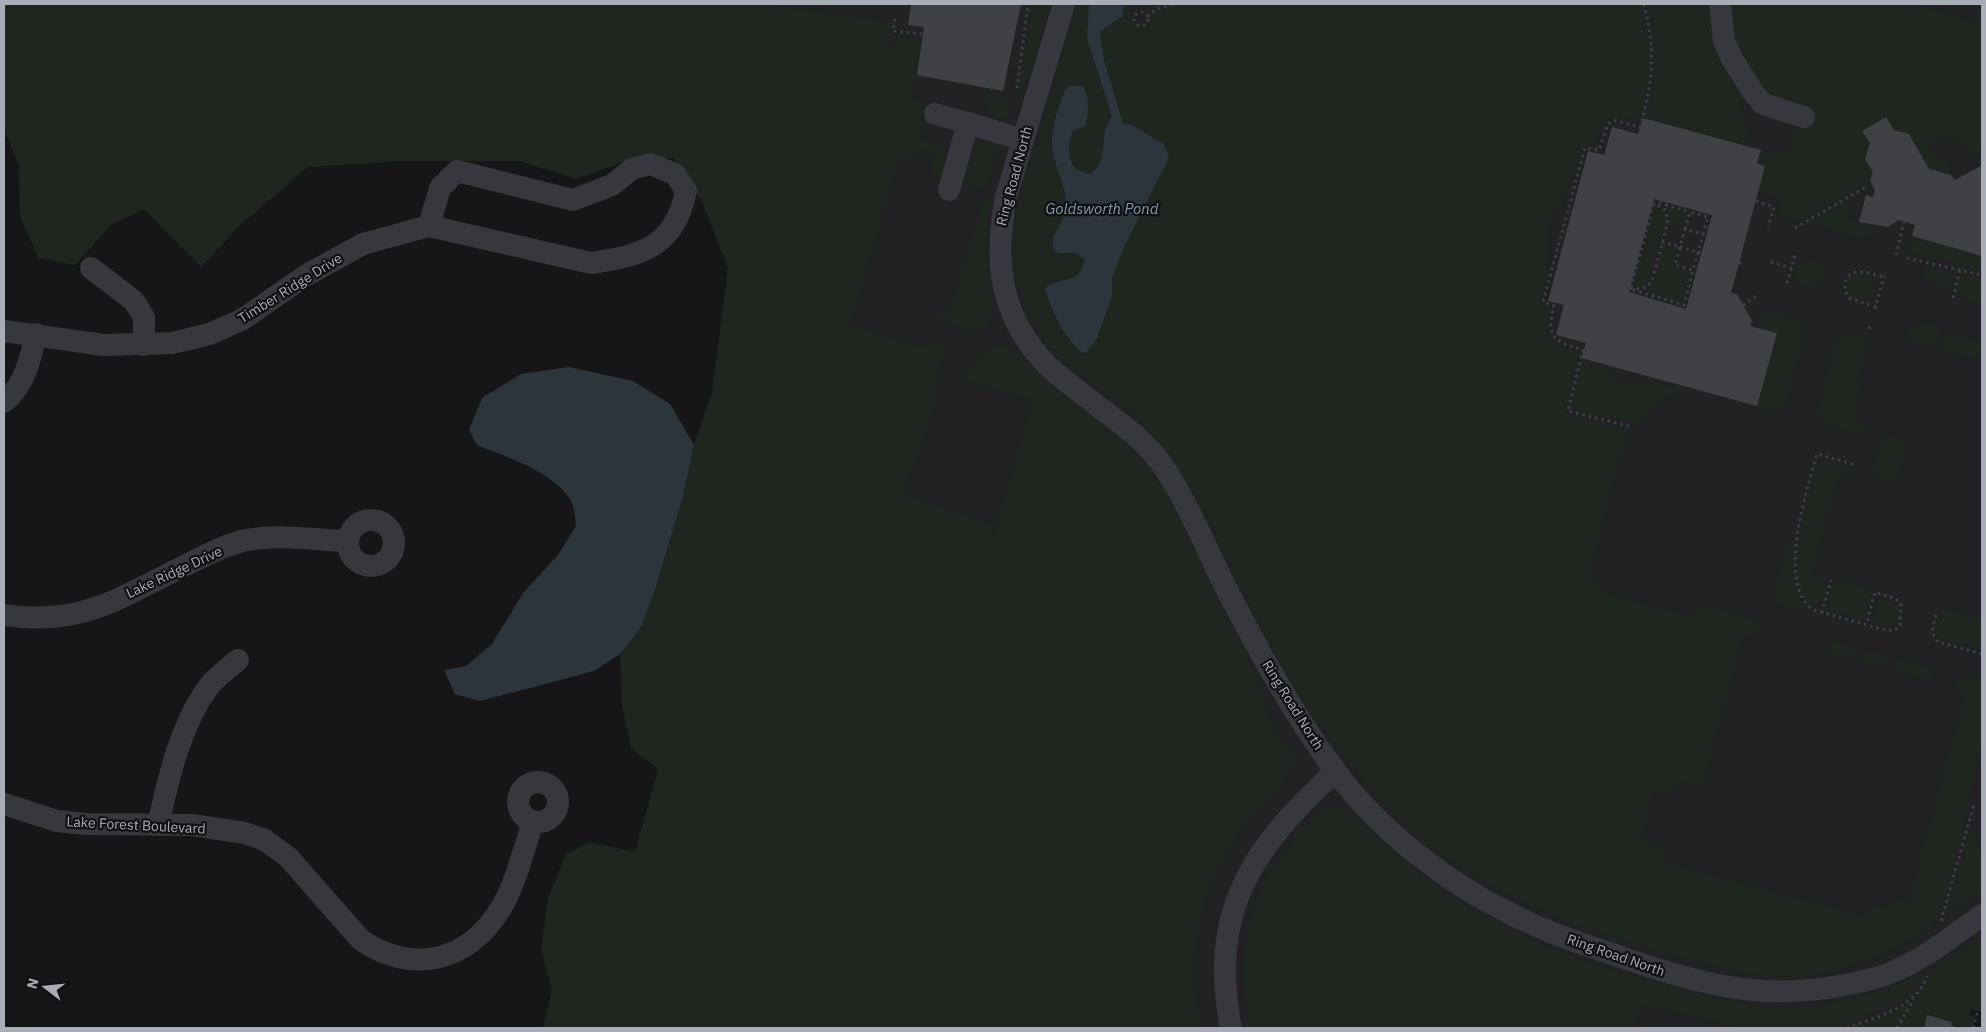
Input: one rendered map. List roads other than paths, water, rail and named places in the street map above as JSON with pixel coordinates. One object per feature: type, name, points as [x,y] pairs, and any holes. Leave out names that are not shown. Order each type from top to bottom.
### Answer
[{"type":"street","name":"Ring Road North","points":[[1064,4],[1006,198],[998,250],[1000,274],[1014,317],[1022,332],[1047,365],[1130,430],[1162,465],[1184,504],[1254,642],[1301,721],[1335,772],[1380,820],[1420,856],[1465,887],[1513,916],[1557,935],[1662,971],[1751,990],[1796,990],[1842,985],[1880,976],[1902,968],[1934,950],[1982,915]]},
{"type":"street","points":[[1720,4],[1724,41],[1732,59],[1753,92],[1763,104],[1804,117]]},
{"type":"street","points":[[935,114],[1023,140]]},
{"type":"street","points":[[949,190],[968,123]]},
{"type":"street","name":"Timber Ridge Drive","points":[[4,331],[104,345],[172,343],[210,334],[260,309],[305,276],[364,244],[429,226],[591,263],[616,260],[652,248],[677,221],[686,191],[675,174],[650,164],[632,169],[612,185],[572,200],[457,172],[440,188],[429,226]]},
{"type":"street","points":[[91,268],[134,301],[144,317],[144,345]]},
{"type":"street","points":[[4,402],[15,393],[26,372],[36,334]]},
{"type":"street","name":"Lake Ridge Drive","points":[[4,615],[43,618],[74,615],[97,609],[208,553],[241,541],[266,538],[348,541]]},
{"type":"street","points":[[158,824],[170,772],[188,724],[210,685],[238,660]]},
{"type":"street","points":[[1231,1028],[1224,989],[1224,948],[1238,896],[1250,872],[1275,832],[1335,772]]},
{"type":"street","name":"Lake Forest Boulevard","points":[[4,804],[57,821],[86,824],[192,825],[245,833],[265,840],[288,857],[361,940],[375,949],[404,959],[436,960],[464,947],[483,933],[502,907],[534,822]]},
{"type":"water","name":"Goldsworth Pond","points":[[1089,4],[1128,4],[1124,6],[1122,17],[1100,31],[1104,60],[1123,123],[1137,128],[1162,143],[1166,148],[1169,158],[1124,247],[1112,278],[1112,296],[1097,338],[1087,352],[1082,353],[1059,324],[1045,289],[1056,282],[1073,278],[1082,269],[1085,260],[1076,253],[1057,253],[1052,242],[1063,219],[1066,205],[1063,186],[1052,149],[1056,114],[1065,90],[1070,86],[1082,86],[1088,100],[1085,126],[1074,130],[1069,145],[1069,155],[1075,169],[1089,174],[1098,166],[1101,161],[1105,129],[1112,117],[1087,38]]},
{"type":"water","points":[[569,367],[633,381],[670,404],[694,445],[683,497],[653,596],[640,629],[620,654],[594,671],[480,701],[455,694],[444,670],[466,666],[492,644],[523,593],[558,555],[576,526],[572,503],[565,492],[555,483],[530,467],[477,445],[469,430],[482,398],[521,374]]}]
